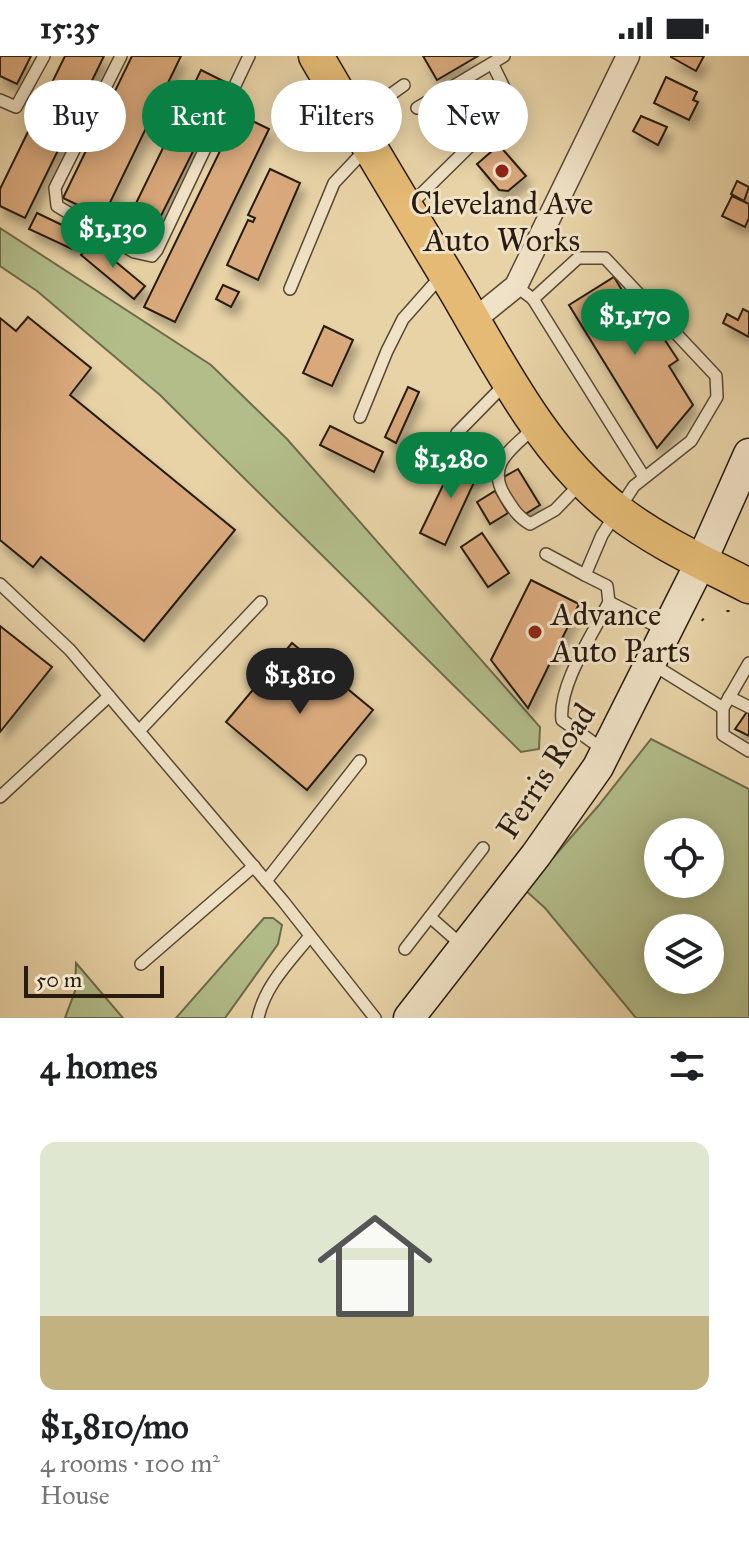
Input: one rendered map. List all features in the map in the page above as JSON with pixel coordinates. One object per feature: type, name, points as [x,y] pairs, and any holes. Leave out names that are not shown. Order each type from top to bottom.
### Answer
[{"type":"main road","points":[[316,56],[330,80]]},
{"type":"main road","points":[[372,152],[509,379],[583,481],[617,511],[660,540],[701,562],[735,602]]},
{"type":"main road","name":"Ferris Road","points":[[409,1018],[536,855],[598,767],[701,562],[749,454]]},
{"type":"street","points":[[473,321],[524,292],[628,56]]},
{"type":"lane","points":[[0,100],[16,107],[44,56]]},
{"type":"lane","points":[[121,56],[55,188],[57,206],[134,252],[152,256],[185,194],[249,56]]},
{"type":"lane","points":[[417,108],[504,56]]},
{"type":"lane","points":[[406,208],[472,144],[511,120],[515,110],[493,65]]},
{"type":"lane","points":[[290,289],[334,183],[351,152]]},
{"type":"lane","points":[[585,575],[602,535],[634,486],[691,441],[717,397],[716,376],[605,258],[578,258],[524,292],[644,477]]},
{"type":"lane","points":[[360,417],[403,319],[444,272]]},
{"type":"lane","points":[[440,466],[457,433],[509,379]]},
{"type":"lane","points":[[539,424],[501,461],[497,474],[499,486],[518,517],[530,524],[555,510],[583,481]]},
{"type":"lane","points":[[546,554],[607,586],[609,602],[560,706],[562,720],[605,752]]},
{"type":"lane","points":[[0,584],[70,650],[254,866],[375,1018]]},
{"type":"lane","points":[[139,731],[261,602]]},
{"type":"lane","points":[[609,602],[667,632]]},
{"type":"lane","points":[[651,664],[726,702],[749,707]]},
{"type":"lane","points":[[747,671],[726,702],[723,735],[749,751]]},
{"type":"lane","points":[[0,797],[109,696]]},
{"type":"lane","points":[[266,881],[360,761]]},
{"type":"lane","points":[[405,949],[483,848]]},
{"type":"lane","points":[[141,964],[254,866]]},
{"type":"lane","points":[[430,917],[465,947]]},
{"type":"lane","points":[[258,1018],[262,1001],[274,981],[310,936]]},
{"type":"green space","points":[[0,228],[211,365],[287,439],[540,727],[539,749],[521,752],[160,395],[37,291],[0,266]]},
{"type":"green space","points":[[651,739],[749,789],[749,1018],[636,1018],[545,908],[525,890]]},
{"type":"green space","points":[[264,918],[273,918],[282,925],[278,944],[225,1018],[176,1018]]},
{"type":"green space","points":[[76,963],[123,1018],[65,1018],[75,991]]},
{"type":"building","points":[[0,56],[31,56],[17,84],[0,76]]},
{"type":"building","points":[[65,56],[104,56],[92,80],[53,80]]},
{"type":"building","points":[[132,56],[181,56],[169,80],[142,80],[142,136],[103,217],[63,198],[85,152],[126,152],[126,80],[120,80]]},
{"type":"building","points":[[423,56],[478,56],[437,80]]},
{"type":"building","points":[[671,56],[704,56],[696,71],[671,57]]},
{"type":"building","points":[[201,70],[221,80],[196,80]]},
{"type":"building","points":[[666,77],[697,92],[693,100],[698,102],[689,120],[654,103]]},
{"type":"building","points":[[641,116],[667,127],[658,145],[633,131]]},
{"type":"building","points":[[255,122],[269,129],[175,322],[144,307],[219,152],[255,152]]},
{"type":"building","points":[[24,140],[24,152],[57,152],[25,218],[0,206],[0,189]]},
{"type":"building","points":[[161,152],[193,152],[146,246],[121,234]]},
{"type":"building","points":[[491,152],[505,152],[526,176],[508,191],[499,190],[477,164]]},
{"type":"building","points":[[270,169],[300,183],[258,280],[227,265],[248,220],[253,222],[255,218],[248,215]]},
{"type":"building","points":[[737,181],[749,187],[744,201],[731,194]]},
{"type":"building","points":[[732,196],[749,204],[745,227],[722,216]]},
{"type":"building","points":[[37,213],[79,233],[72,249],[29,229]]},
{"type":"building","points":[[92,242],[145,286],[134,299],[81,255]]},
{"type":"building","points":[[614,277],[631,305],[639,301],[678,360],[669,366],[693,405],[657,448],[569,305]]},
{"type":"building","points":[[223,285],[239,292],[231,307],[216,299]]},
{"type":"building","points":[[743,309],[749,312],[749,337],[723,323],[727,314],[738,320]]},
{"type":"building","points":[[28,317],[91,368],[70,395],[235,530],[144,641],[41,557],[33,567],[0,540],[0,318],[16,331]]},
{"type":"building","points":[[324,326],[353,340],[332,386],[303,373]]},
{"type":"building","points":[[408,387],[419,392],[396,443],[385,437]]},
{"type":"building","points":[[330,426],[383,452],[374,472],[320,445]]},
{"type":"building","points":[[458,454],[482,465],[445,545],[420,533]]},
{"type":"building","points":[[518,469],[540,505],[522,516],[500,479]]},
{"type":"building","points":[[495,491],[508,513],[490,524],[477,502]]},
{"type":"building","points":[[482,533],[509,573],[488,587],[461,547]]},
{"type":"building","name":"Advance Auto Parts","points":[[531,580],[579,604],[528,708],[491,660]]},
{"type":"building","points":[[0,626],[52,667],[0,732]]},
{"type":"building","points":[[292,643],[373,710],[307,790],[226,722]]},
{"type":"building","points":[[749,709],[749,736],[735,729]]},
{"type":"place","name":"Cleveland Ave Auto Works","points":[[502,171]]},
{"type":"place","name":"Advance Auto Parts","points":[[535,632]]}]
